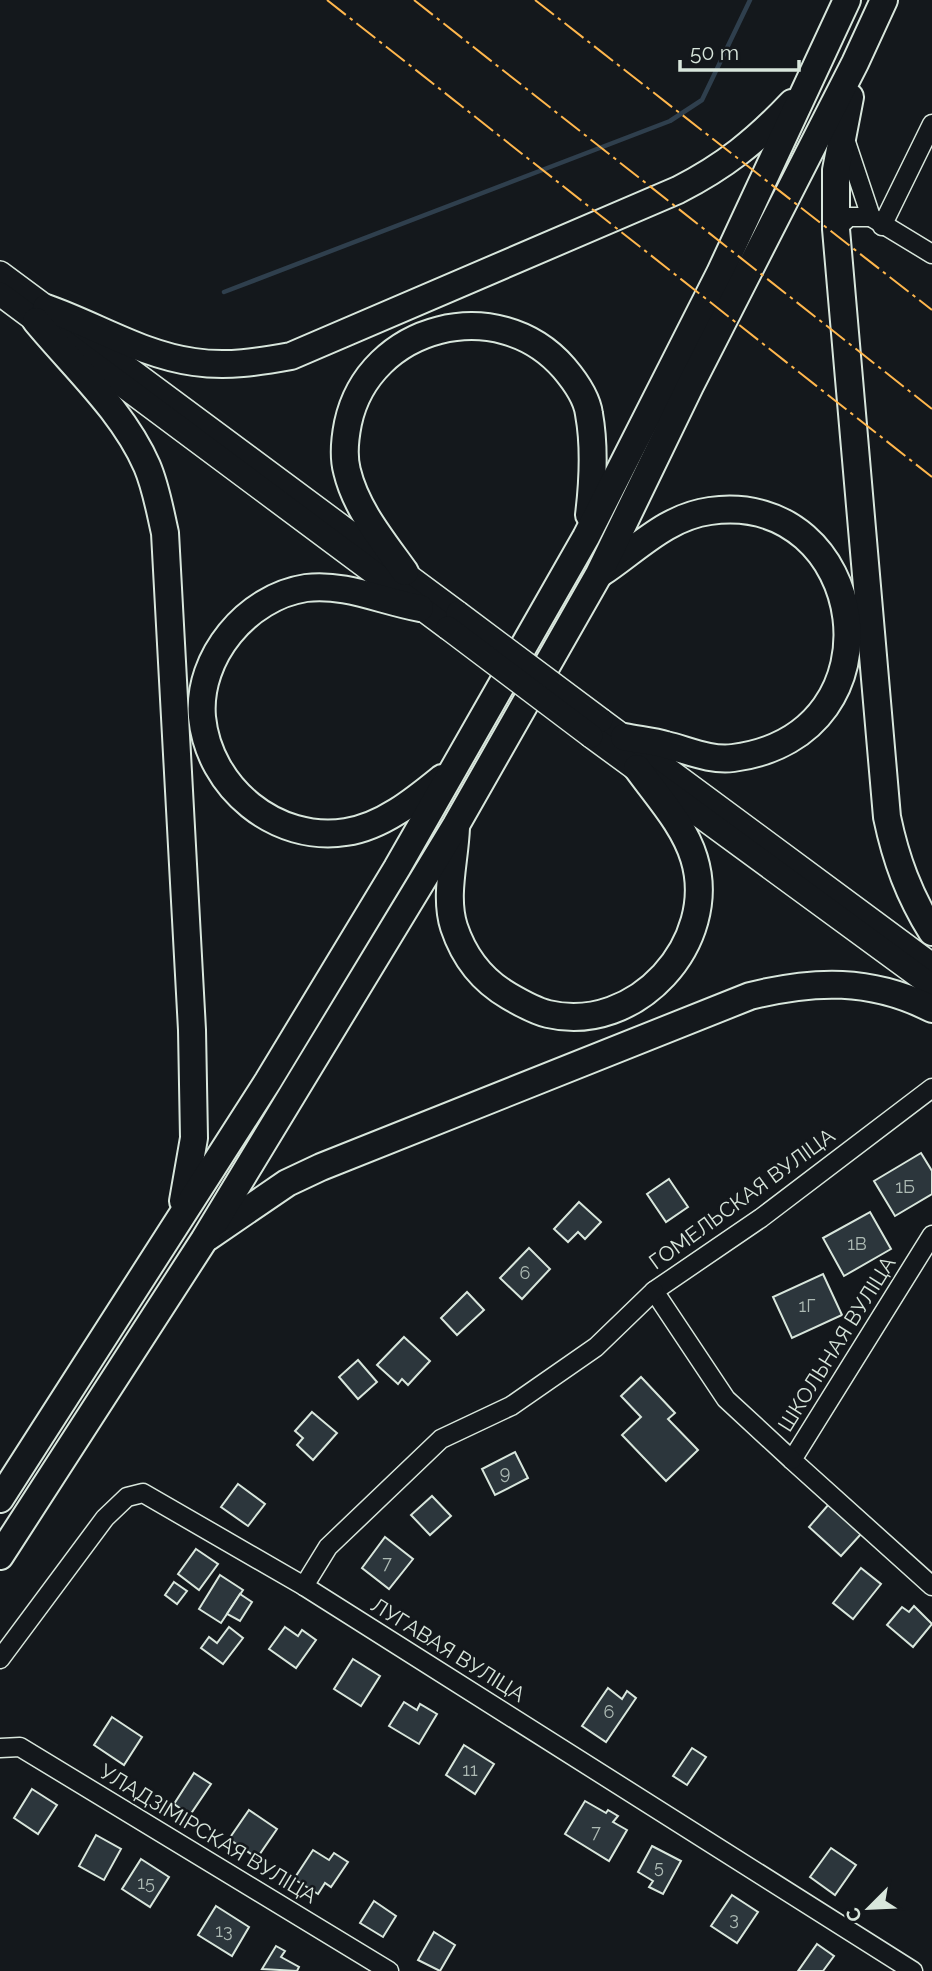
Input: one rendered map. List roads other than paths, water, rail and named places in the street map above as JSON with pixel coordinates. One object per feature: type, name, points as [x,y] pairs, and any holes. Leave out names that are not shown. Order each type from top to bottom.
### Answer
[{"type":"highway","points":[[0,1499],[268,1082],[455,768],[586,537],[720,273],[847,0]]},
{"type":"highway","points":[[0,1556],[204,1240],[456,825],[599,574],[690,386],[855,63],[884,0]]},
{"type":"highway","points":[[855,63],[836,170],[836,229],[887,817],[896,858],[910,896],[932,932]]},
{"type":"highway","points":[[41,315],[191,362],[241,364],[291,356],[706,176],[762,135],[809,84]]},
{"type":"highway","points":[[41,315],[126,430],[146,466],[165,533],[192,1030],[194,1138],[188,1183],[178,1221]]},
{"type":"highway","points":[[405,572],[361,507],[346,470],[345,437],[349,418],[363,384],[378,363],[409,342],[458,325],[488,325],[521,335],[554,356],[575,381],[589,412],[593,480],[586,537]]},
{"type":"highway","points":[[599,574],[673,523],[709,511],[746,511],[781,522],[808,542],[829,566],[844,595],[849,635],[844,675],[825,710],[797,734],[761,753],[730,759],[699,755],[665,744],[624,737]]},
{"type":"highway","points":[[420,608],[343,588],[305,589],[271,599],[244,618],[221,645],[206,677],[202,716],[213,758],[233,791],[265,817],[291,829],[319,834],[348,832],[377,822],[418,798],[455,768]]},
{"type":"highway","points":[[456,825],[455,862],[449,893],[454,927],[470,961],[494,987],[548,1014],[583,1016],[617,1008],[655,985],[678,959],[694,929],[700,905],[700,886],[693,855],[682,831],[638,768]]},
{"type":"highway","points":[[204,1240],[286,1183],[321,1167],[750,996],[814,983],[850,985],[891,992],[932,1009]]},
{"type":"main road","points":[[0,273],[41,315],[420,608],[453,620]]},
{"type":"main road","points":[[0,294],[41,315],[405,572],[453,620],[596,728],[638,768],[932,986]]},
{"type":"main road","points":[[596,728],[624,737],[932,965]]},
{"type":"street","points":[[876,221],[932,124]]},
{"type":"street","points":[[843,127],[852,166],[876,221]]},
{"type":"street","points":[[836,229],[849,217],[876,221],[932,254]]},
{"type":"street","name":"ГОМЕЛЬСКАЯ ВУЛІЦА","points":[[792,1460],[726,1399],[654,1291],[761,1218],[932,1088]]},
{"type":"street","name":"ШКОЛЬНАЯ ВУЛІЦА","points":[[932,1235],[792,1460],[932,1586]]},
{"type":"street","points":[[304,1586],[328,1547],[441,1439],[511,1406],[596,1347],[654,1291]]},
{"type":"street","name":"ЛУГАВАЯ ВУЛІЦА","points":[[0,1659],[106,1518],[127,1497],[143,1493],[304,1586],[913,1971]]},
{"type":"street","name":"УЛАДЗІМІРСКАЯ ВУЛІЦА","points":[[0,1748],[20,1747],[389,1971]]},
{"type":"waterway","points":[[224,292],[670,121],[702,100],[750,0]]}]
